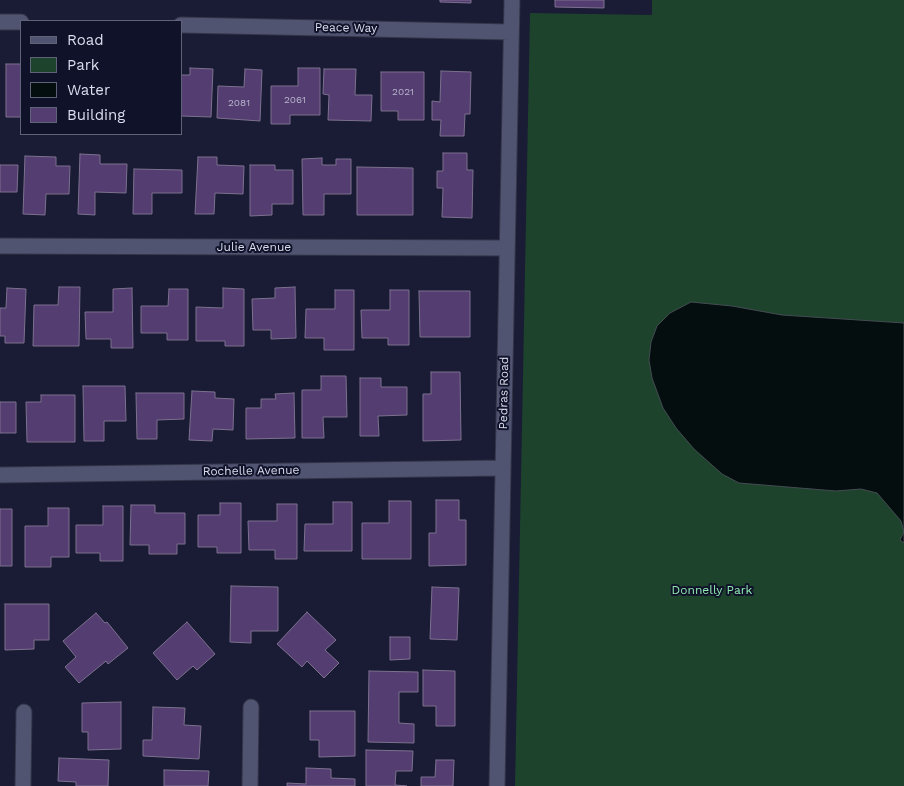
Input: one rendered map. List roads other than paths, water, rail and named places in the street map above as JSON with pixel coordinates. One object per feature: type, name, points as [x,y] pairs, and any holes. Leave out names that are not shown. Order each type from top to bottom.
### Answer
[{"type":"street","name":"Pedras Road","points":[[496,786],[512,0]]},
{"type":"street","points":[[0,22],[20,22]]},
{"type":"street","name":"Peace Way","points":[[182,25],[512,32]]},
{"type":"street","name":"Julie Avenue","points":[[0,246],[507,248]]},
{"type":"street","name":"Rochelle Avenue","points":[[0,475],[503,468]]},
{"type":"street","points":[[250,786],[252,707]]},
{"type":"street","points":[[23,786],[24,712]]},
{"type":"water","points":[[691,302],[732,306],[782,315],[904,323],[904,532],[901,521],[877,493],[861,489],[836,491],[739,483],[722,474],[694,449],[676,428],[663,408],[652,378],[649,360],[651,342],[657,326],[670,313]]},
{"type":"water","points":[[904,532],[904,543],[900,540]]},
{"type":"park label","name":"Donnelly Park","points":[[712,590]]}]
